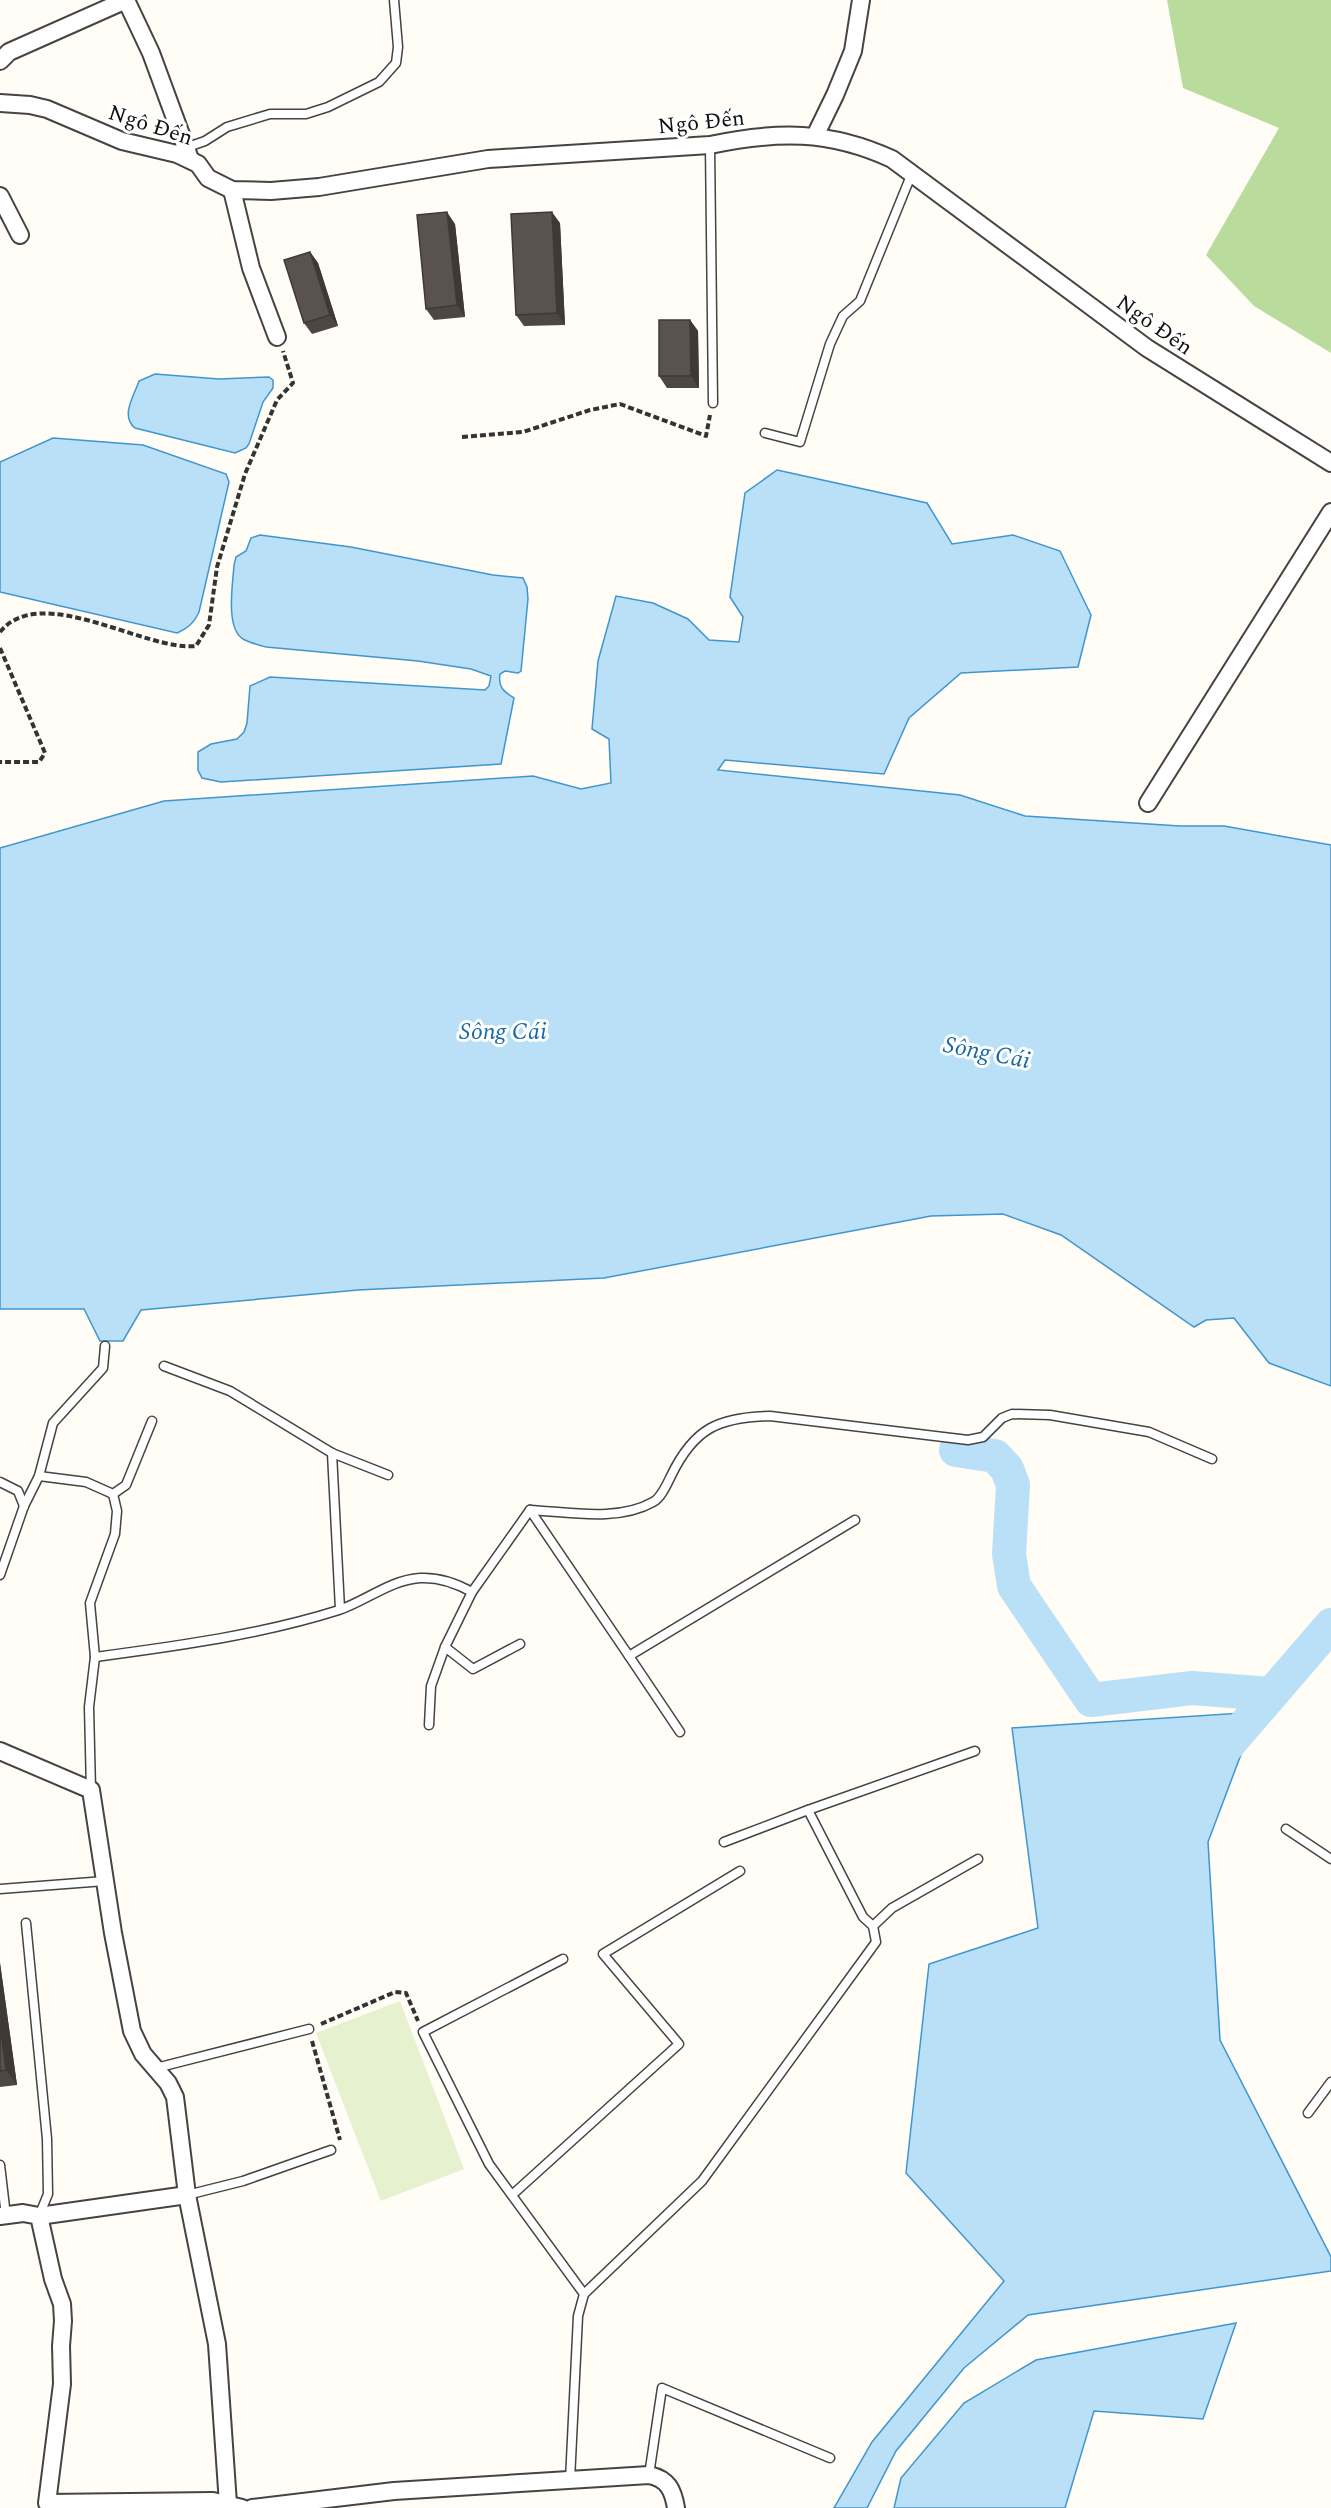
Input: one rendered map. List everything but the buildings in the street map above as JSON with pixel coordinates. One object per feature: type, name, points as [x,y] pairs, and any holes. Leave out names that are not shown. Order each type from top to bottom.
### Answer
[{"type":"street","points":[[0,60],[9,52],[126,0],[151,53],[187,154]]},
{"type":"street","points":[[815,136],[853,51],[861,0]]},
{"type":"street","name":"Ngô Đến","points":[[0,103],[30,105],[47,109],[122,141],[187,154],[208,178],[232,190],[271,191],[319,187],[488,159],[710,145],[738,139],[815,136],[865,147],[892,159],[912,172],[1147,348],[1331,463]]},
{"type":"street","points":[[232,190],[251,268],[278,337]]},
{"type":"street","points":[[0,196],[20,235]]},
{"type":"street","points":[[1148,803],[1331,512]]},
{"type":"street","points":[[0,1751],[91,1790],[132,2031],[143,2054],[156,2068],[175,2097],[187,2195],[217,2344],[233,2507],[213,2501],[47,2506],[62,2384],[60,2346],[63,2321],[62,2304],[53,2280],[39,2216]]},
{"type":"street","points":[[3,2216],[23,2214],[39,2216],[187,2195]]},
{"type":"street","points":[[252,2508],[394,2491],[649,2475],[662,2478],[671,2487],[676,2508]]},
{"type":"lane","points":[[187,154],[227,127],[270,114],[306,114],[328,107],[379,82],[396,63],[398,47],[394,0]]},
{"type":"lane","points":[[710,145],[713,403]]},
{"type":"lane","points":[[765,433],[800,442],[830,344],[843,316],[860,301],[912,172]]},
{"type":"lane","points":[[0,1575],[24,1506],[39,1476],[53,1423],[103,1368],[105,1346]]},
{"type":"lane","points":[[164,1366],[230,1391],[333,1453],[388,1475]]},
{"type":"lane","points":[[530,1510],[589,1514],[642,1508],[657,1500],[688,1444],[706,1431],[741,1417],[770,1416],[968,1440],[983,1437],[1002,1418],[1012,1414],[1050,1415],[1149,1432],[1212,1459]]},
{"type":"lane","points":[[114,1494],[126,1485],[152,1421]]},
{"type":"lane","points":[[333,1453],[340,1610]]},
{"type":"lane","points":[[39,1476],[86,1482],[114,1494]]},
{"type":"lane","points":[[0,1482],[18,1491],[24,1506]]},
{"type":"lane","points":[[91,1790],[89,1707],[95,1657],[90,1604],[115,1534],[117,1511],[114,1494]]},
{"type":"lane","points":[[429,1725],[430,1686],[445,1647],[472,1592],[530,1510]]},
{"type":"lane","points":[[530,1510],[680,1732]]},
{"type":"lane","points":[[629,1656],[855,1520]]},
{"type":"lane","points":[[95,1657],[215,1641],[340,1610],[391,1586],[414,1579],[448,1582],[472,1592]]},
{"type":"lane","points":[[445,1647],[473,1668],[520,1644]]},
{"type":"lane","points":[[724,1842],[975,1751]]},
{"type":"lane","points":[[570,2480],[578,2316],[584,2294],[702,2181],[876,1942],[873,1926],[863,1917],[808,1810]]},
{"type":"lane","points":[[1286,1829],[1331,1859]]},
{"type":"lane","points":[[873,1926],[892,1908],[978,1859]]},
{"type":"lane","points":[[513,2195],[679,2044],[603,1954],[740,1871]]},
{"type":"lane","points":[[0,1890],[105,1881]]},
{"type":"lane","points":[[26,1923],[47,2139],[48,2194],[39,2216]]},
{"type":"lane","points":[[563,1959],[423,2032],[489,2164],[584,2294]]},
{"type":"lane","points":[[156,2068],[309,2029]]},
{"type":"lane","points":[[1308,2113],[1331,2082]]},
{"type":"lane","points":[[187,2195],[243,2181],[331,2150]]},
{"type":"lane","points":[[0,2165],[3,2216]]},
{"type":"lane","points":[[649,2475],[662,2388],[830,2458]]},
{"type":"path","points":[[0,632],[5,626],[25,617],[39,614],[62,615],[100,622],[181,648],[196,646],[209,625],[217,567],[245,474],[277,400],[293,383],[278,337]]},
{"type":"path","points":[[462,437],[523,432],[590,410],[620,404],[706,436],[713,403]]},
{"type":"path","points":[[0,648],[45,753],[39,762],[0,762]]},
{"type":"path","points":[[331,2150],[340,2140],[309,2029],[395,1992],[406,1994],[423,2032]]},
{"type":"green space","points":[[1167,0],[1331,0],[1331,353],[1254,306],[1206,255],[1279,128],[1183,88]]},
{"type":"green space","points":[[400,2001],[464,2169],[381,2201],[316,2033]]},
{"type":"water","points":[[155,374],[219,379],[269,377],[273,380],[273,388],[263,402],[249,444],[235,453],[135,428],[128,412],[132,399],[139,381]]},
{"type":"water","points":[[53,438],[143,445],[226,474],[229,482],[199,612],[187,627],[177,633],[0,592],[0,462]]},
{"type":"water","name":"Sông Cái","points":[[777,470],[927,503],[952,544],[1013,535],[1060,551],[1091,615],[1078,667],[961,673],[909,718],[884,774],[725,760],[718,770],[960,795],[1025,816],[1180,826],[1224,826],[1331,845],[1331,1386],[1269,1363],[1234,1318],[1206,1320],[1194,1327],[1061,1235],[1003,1214],[931,1216],[604,1278],[358,1290],[141,1310],[123,1341],[100,1341],[84,1309],[0,1309],[0,848],[164,801],[533,776],[581,789],[611,783],[609,739],[592,729],[598,661],[616,596],[653,603],[688,619],[709,640],[739,642],[743,617],[730,597],[745,493]]},
{"type":"water","points":[[260,535],[351,547],[493,575],[523,578],[527,587],[528,599],[521,671],[518,673],[505,671],[500,674],[502,688],[514,698],[501,764],[221,782],[202,778],[198,770],[198,752],[211,744],[237,739],[244,732],[247,723],[250,686],[270,677],[485,690],[489,686],[491,676],[471,669],[418,661],[266,647],[243,639],[237,633],[232,615],[234,565],[236,557],[246,551],[251,538]]},
{"type":"water","points":[[1257,1712],[1208,1842],[1220,2040],[1331,2257],[1331,2271],[1028,2315],[964,2368],[896,2451],[867,2508],[834,2508],[872,2442],[1004,2281],[906,2173],[929,1964],[1038,1928],[1012,1728]]},
{"type":"water","points":[[1236,2323],[1203,2419],[1094,2411],[1065,2508],[894,2508],[901,2478],[964,2403],[1036,2360]]},
{"type":"waterway","points":[[956,1450],[995,1456],[1007,1469],[1013,1485],[1009,1554],[1014,1586],[1091,1700],[1192,1688],[1271,1694]]},
{"type":"waterway","points":[[1226,1747],[1331,1625]]}]
